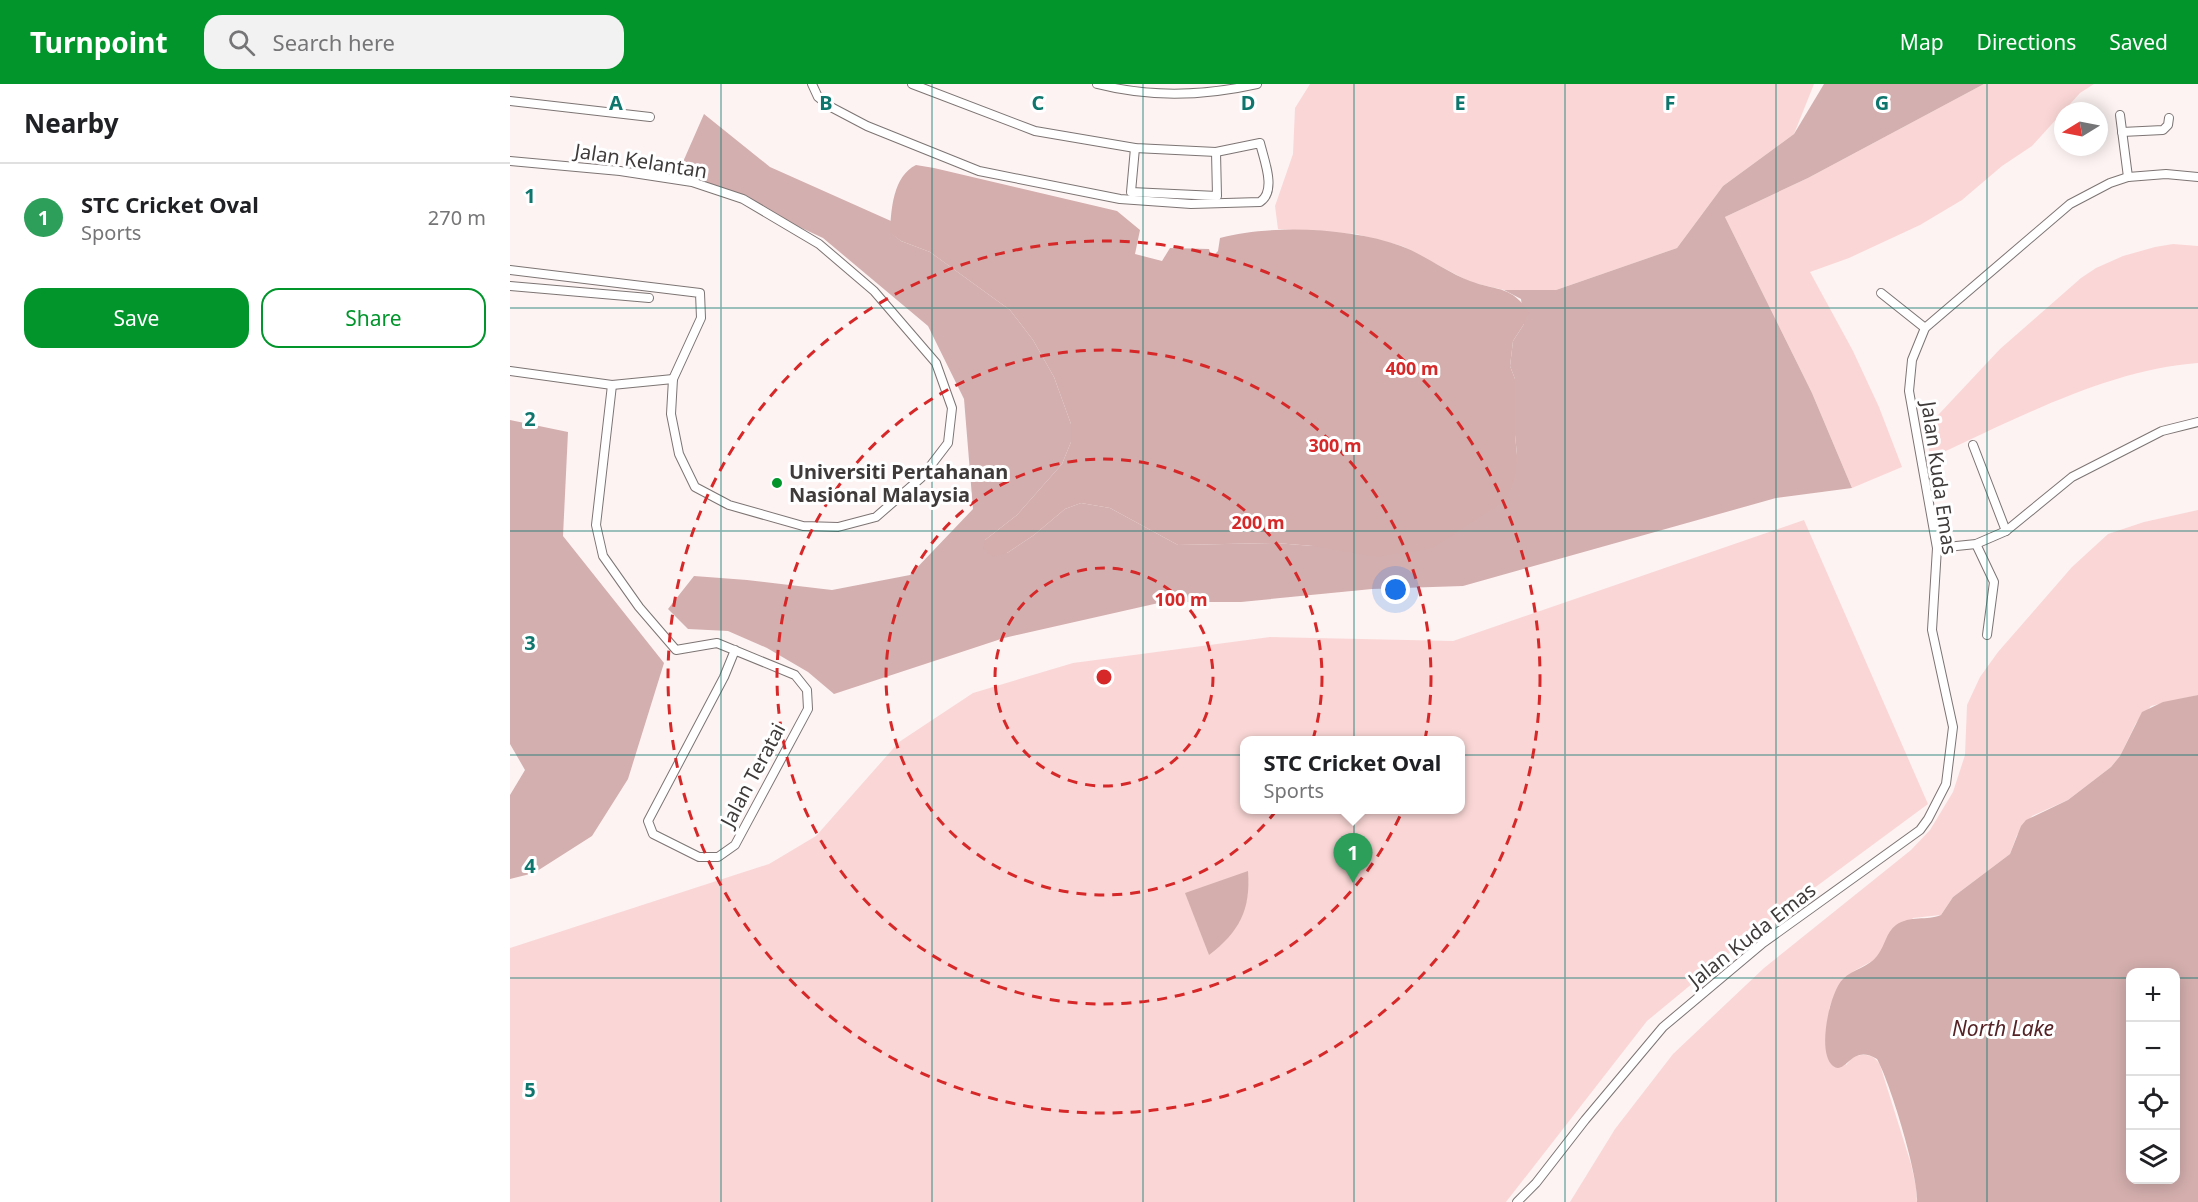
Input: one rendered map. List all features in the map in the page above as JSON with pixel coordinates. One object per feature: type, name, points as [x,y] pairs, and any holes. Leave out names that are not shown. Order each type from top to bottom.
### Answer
[{"type":"street","points":[[812,84],[818,97],[829,106],[867,126],[980,171],[1120,199],[1191,204],[1260,202],[1266,198],[1269,190],[1260,143],[1216,152],[1135,148],[1035,131],[912,84]]},
{"type":"street","points":[[1097,84],[1158,94],[1198,94],[1257,84]]},
{"type":"street","points":[[510,101],[650,117]]},
{"type":"street","points":[[2120,115],[2128,177]]},
{"type":"street","points":[[2122,132],[2163,130],[2168,125],[2169,118]]},
{"type":"street","points":[[1135,148],[1131,192],[1217,196],[1216,152]]},
{"type":"street","name":"Jalan Kelantan","points":[[510,161],[620,171],[692,182],[743,199],[819,244],[874,291],[936,363],[952,408],[948,443],[922,477],[876,517],[838,527],[802,526],[729,505],[695,487],[679,454],[671,414],[673,379]]},
{"type":"street","name":"Jalan Kuda Emas","points":[[1517,1202],[1536,1183],[1663,1027],[1762,943],[1920,830],[1929,819],[1946,784],[1953,727],[1932,630],[1937,548],[1909,391],[1912,360],[1925,328],[2070,204],[2110,183],[2128,177],[2166,174],[2198,177]]},
{"type":"street","points":[[510,270],[700,293],[701,318],[673,379],[612,385],[510,371]]},
{"type":"street","points":[[510,286],[649,298]]},
{"type":"street","points":[[1881,293],[1925,328]]},
{"type":"street","name":"Jalan Teratai","points":[[612,385],[596,525],[603,556],[639,608],[676,650],[717,643],[735,650],[795,675],[807,690],[808,709],[735,845],[718,857],[699,857],[653,834],[648,821],[724,677],[735,650]]},
{"type":"street","points":[[1937,548],[1976,544],[2006,531],[2072,477],[2162,431],[2198,422]]},
{"type":"street","points":[[1973,445],[2006,531]]},
{"type":"street","points":[[1976,544],[1994,582],[1987,635]]},
{"type":"shaded area","points":[[1310,84],[1814,84],[1794,134],[1723,186],[1677,248],[1556,290],[1504,290],[1470,282],[1402,246],[1356,234],[1278,229],[1275,206],[1293,154],[1295,108]]},
{"type":"shaded area","points":[[1824,84],[1984,84],[1808,178],[1725,217],[1812,393],[1852,488],[1776,498],[1463,586],[1372,589],[1241,602],[1163,602],[1004,638],[834,694],[808,672],[767,648],[728,631],[688,629],[668,609],[694,576],[832,590],[910,575],[973,509],[964,399],[928,326],[823,238],[679,171],[704,114],[770,167],[891,221],[891,233],[901,241],[930,252],[1010,310],[1033,340],[1054,377],[1071,424],[1071,442],[1062,464],[1017,515],[985,540],[1007,553],[1034,535],[1065,509],[1081,503],[1110,508],[1178,545],[1276,543],[1313,546],[1517,455],[1515,379],[1510,366],[1513,341],[1524,324],[1521,299],[1504,290],[1556,290],[1677,248],[1723,186],[1794,134]]},
{"type":"shaded area","points":[[1984,84],[2094,84],[2080,93],[2072,102],[2054,102],[2054,122],[2032,146],[2002,166],[1962,200],[1920,225],[1849,258],[1810,272],[1853,351],[1879,407],[1902,467],[1852,488],[1812,393],[1725,217],[1808,178]]},
{"type":"shaded area","points":[[2173,244],[2198,246],[2198,363],[2164,367],[2096,386],[2027,413],[1931,458],[1924,430],[2000,349],[2081,278],[2096,268],[2123,256]]},
{"type":"shaded area","points":[[510,420],[568,432],[563,536],[664,663],[628,779],[592,836],[534,873],[510,879],[510,795],[525,770],[510,744]]},
{"type":"shaded area","points":[[2198,510],[2198,695],[2151,706],[2136,723],[2120,756],[2111,767],[2068,800],[2032,816],[2017,835],[2010,854],[1953,897],[1941,915],[1913,918],[1874,960],[1854,971],[1834,996],[1829,1009],[1846,1065],[1854,1056],[1862,1055],[1872,1057],[1880,1065],[1911,1164],[1917,1202],[1570,1202],[1615,1129],[1673,1054],[1764,968],[1911,850],[1930,830],[1953,792],[1965,755],[1967,705],[1980,677],[1998,652],[2072,567],[2108,534],[2144,522]]},
{"type":"shaded area","points":[[1804,520],[1928,804],[1756,931],[1647,1021],[1506,1202],[510,1202],[510,948],[769,864],[816,836],[899,742],[973,693],[1073,663],[1270,637],[1453,641]]},
{"type":"water","points":[[916,165],[1117,211],[1140,230],[1135,254],[1162,261],[1170,248],[1209,249],[1211,255],[1215,254],[1218,251],[1220,238],[1241,234],[1287,230],[1335,232],[1359,235],[1401,246],[1461,277],[1509,293],[1516,297],[1529,312],[1513,341],[1510,366],[1515,379],[1517,455],[1515,478],[1506,500],[1433,548],[1377,557],[1313,546],[1276,543],[1178,545],[1110,508],[1081,503],[1065,509],[1034,535],[1007,553],[993,557],[983,548],[985,540],[1017,515],[1062,464],[1071,442],[1071,424],[1054,377],[1033,340],[1010,310],[930,252],[901,241],[890,233],[893,204],[898,185],[908,170]]},
{"type":"water","name":"North Lake","points":[[2198,695],[2198,1202],[1917,1202],[1903,1130],[1877,1059],[1861,1055],[1838,1068],[1833,1066],[1828,1059],[1825,1036],[1830,1008],[1838,986],[1847,976],[1874,960],[1890,931],[1896,925],[1907,920],[1941,915],[1953,897],[2010,854],[2021,826],[2026,820],[2068,800],[2111,767],[2120,756],[2142,712],[2163,702]]},
{"type":"water","points":[[1248,871],[1247,897],[1241,919],[1228,938],[1209,955],[1185,893]]},
{"type":"place","name":"Universiti Pertahanan Nasional Malaysia","points":[[777,483]]},
{"type":"place","name":"STC Cricket Oval","points":[[1353,883]]}]
